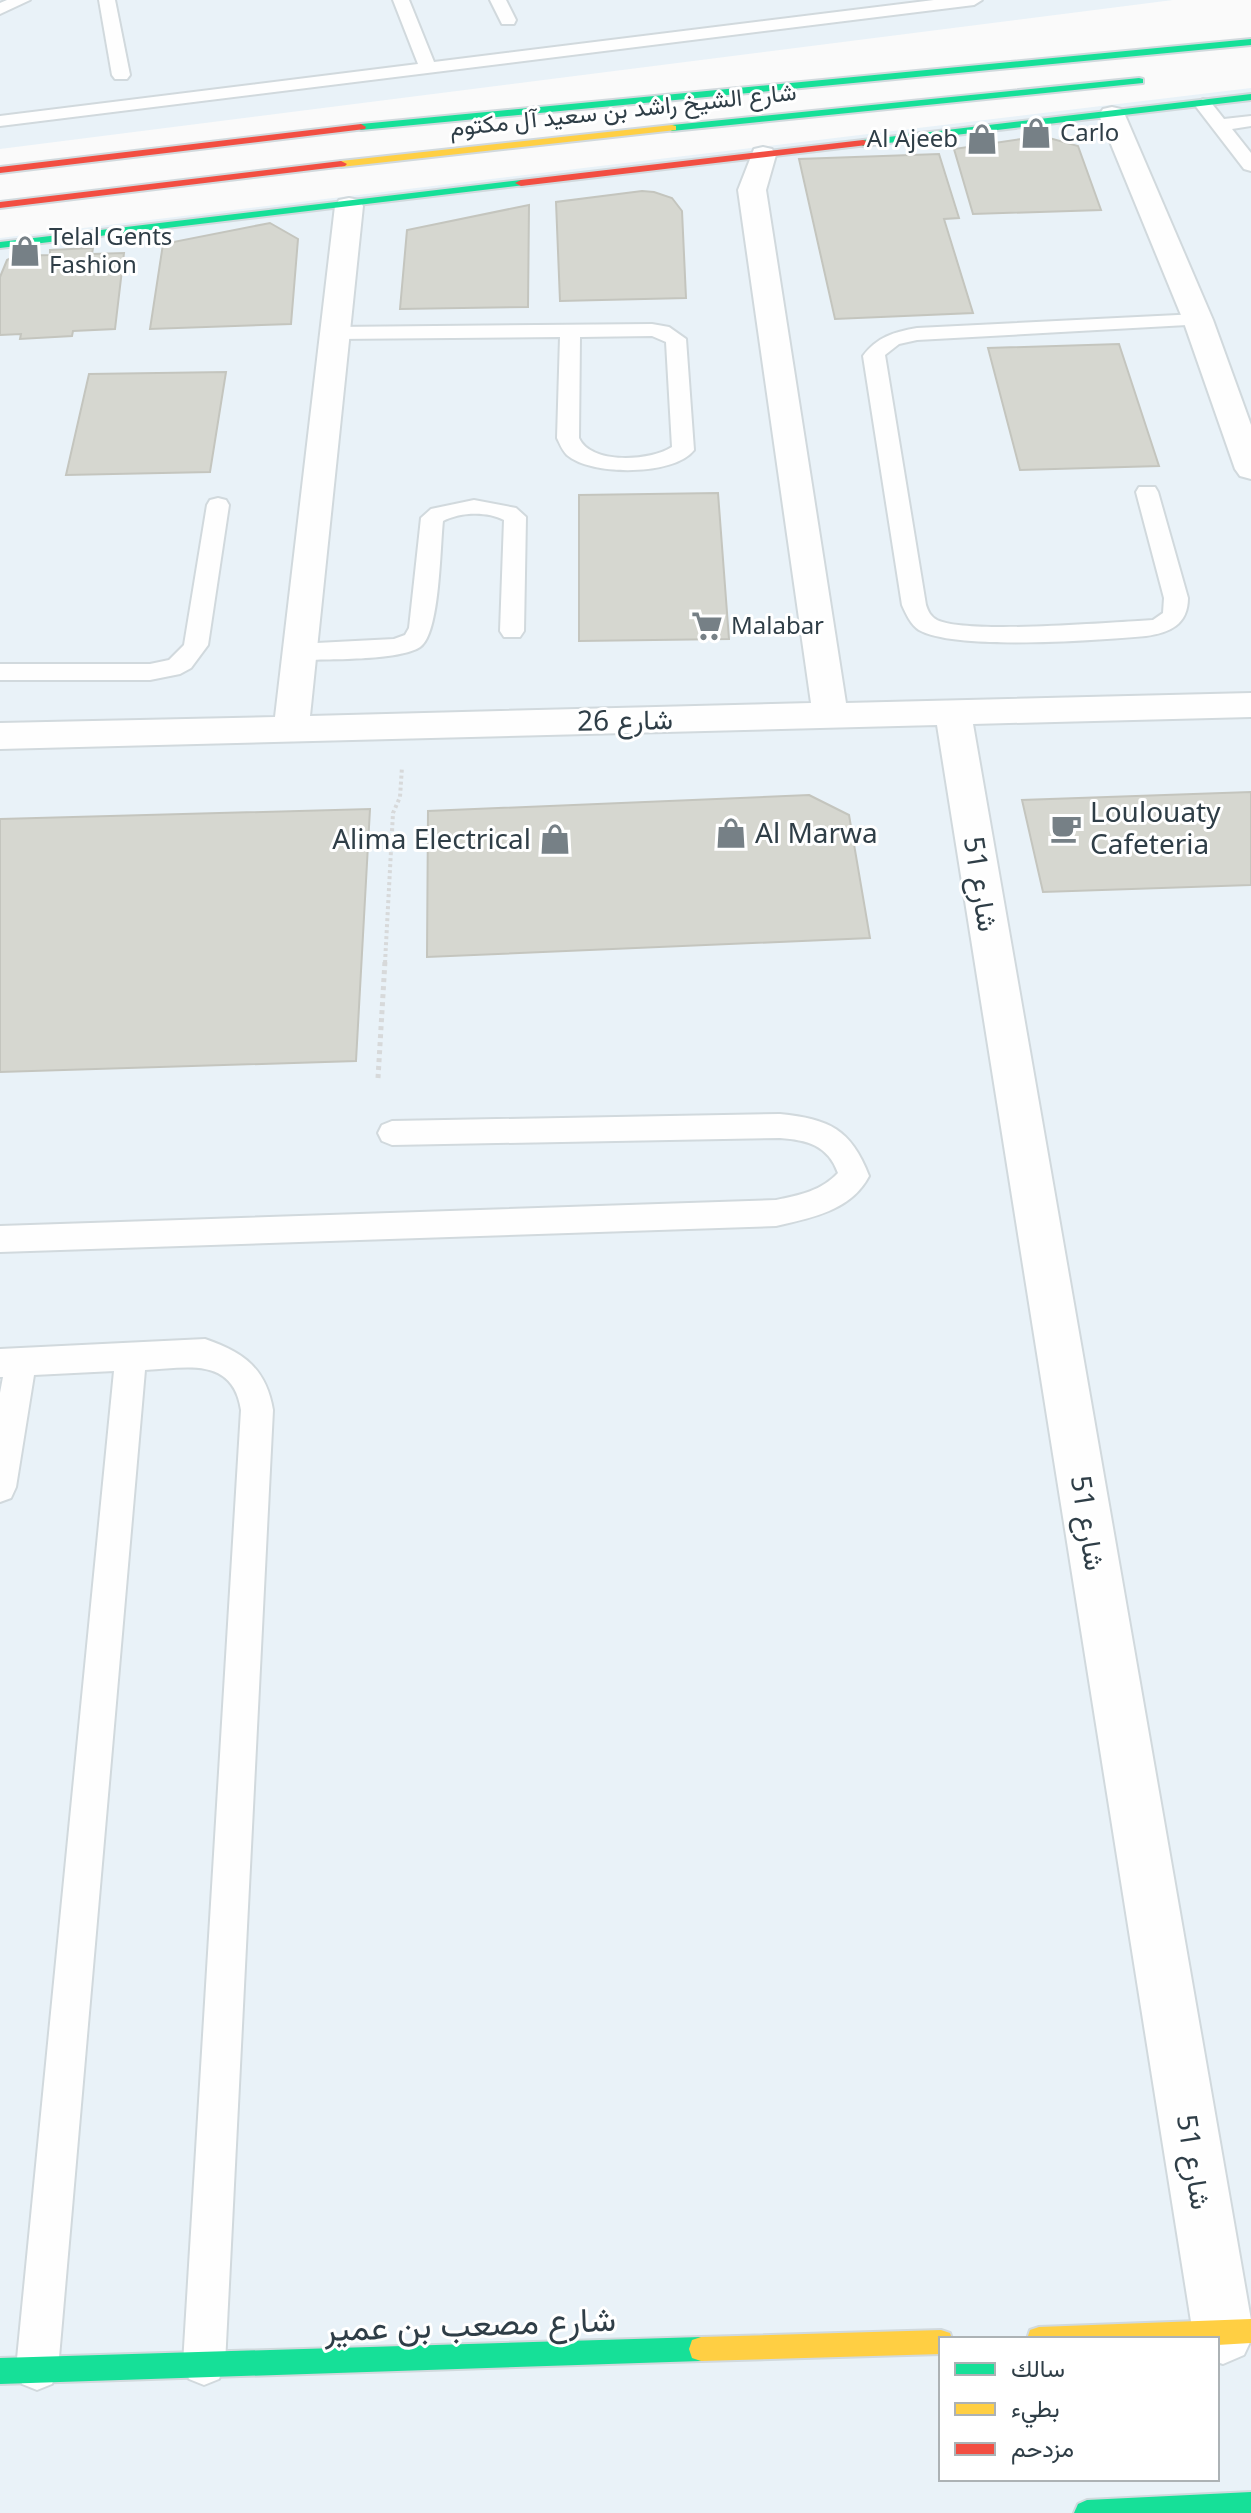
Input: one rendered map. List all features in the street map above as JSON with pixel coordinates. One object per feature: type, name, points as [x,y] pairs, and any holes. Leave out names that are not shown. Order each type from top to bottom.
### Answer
[{"type":"main road","name":"شارع الشيخ راشد بن سعيد آل مكتوم","points":[[0,170],[466,115],[1251,42]]},
{"type":"main road","name":"شارع الشيخ راشد بن سعيد آل مكتوم","points":[[0,205],[439,152],[1152,84],[1203,104]]},
{"type":"main road","points":[[0,245],[1251,97]]},
{"type":"main road","points":[[349,206],[439,152]]},
{"type":"main road","points":[[1096,2337],[1237,2332]]},
{"type":"main road","name":"شارع مصعب بن عمير","points":[[0,2371],[939,2342]]},
{"type":"main road","points":[[1087,2513],[1247,2508]]},
{"type":"street","points":[[1112,115],[1198,320],[1251,469]]},
{"type":"street","points":[[763,155],[752,190],[830,715]]},
{"type":"street","points":[[291,729],[297,652],[349,206]]},
{"type":"street","name":"شارع 26","points":[[0,736],[1251,705]]},
{"type":"street","name":"شارع 51","points":[[953,712],[1237,2332]]},
{"type":"lane","points":[[0,9],[22,0]]},
{"type":"lane","points":[[107,0],[121,75]]},
{"type":"lane","points":[[401,0],[427,66]]},
{"type":"lane","points":[[498,0],[508,20]]},
{"type":"lane","points":[[0,121],[974,0]]},
{"type":"lane","points":[[1203,104],[1251,165]]},
{"type":"lane","points":[[1222,125],[1251,121]]},
{"type":"lane","points":[[1147,492],[1176,598],[1178,611],[1171,621],[1156,628],[1138,629],[961,632],[928,625],[918,616],[914,605],[873,356],[881,345],[897,337],[917,334],[1198,320]]},
{"type":"lane","points":[[335,333],[570,331],[662,331],[676,339],[683,450],[677,457],[667,461],[598,462],[575,454],[568,438],[570,331]]},
{"type":"lane","points":[[0,672],[150,672],[166,670],[182,663],[196,645],[218,505]]},
{"type":"lane","points":[[297,652],[395,647],[413,641],[421,629],[432,518],[449,509],[502,508],[515,517],[512,631]]},
{"type":"lane","points":[[0,1239],[776,1213],[824,1202],[844,1188],[854,1176],[837,1141],[810,1128],[392,1133]]},
{"type":"lane","points":[[0,1487],[10,1362],[205,1353],[234,1363],[247,1376],[255,1392],[257,1410],[204,2364]]},
{"type":"lane","points":[[37,2369],[131,1357]]},
{"type":"path","points":[[378,1078],[393,813],[400,797],[406,726]]},
{"type":"shaded area","points":[[0,0],[1173,0],[0,149]]},
{"type":"shaded area","points":[[1251,88],[1251,2513],[0,2513],[0,238]]},
{"type":"building","points":[[1042,136],[1078,146],[1101,210],[973,214],[954,149]]},
{"type":"building","points":[[939,154],[959,218],[944,219],[973,313],[835,319],[799,159]]},
{"type":"building","points":[[642,191],[672,198],[682,211],[686,298],[560,301],[556,202]]},
{"type":"building","points":[[529,205],[528,307],[400,309],[407,230]]},
{"type":"building","points":[[270,223],[298,239],[291,324],[150,329],[163,244]]},
{"type":"building","points":[[93,248],[92,254],[124,253],[115,329],[73,331],[72,336],[20,339],[21,334],[0,335],[0,277],[7,260],[15,256],[50,255],[50,250]]},
{"type":"building","points":[[1119,344],[1159,466],[1020,470],[988,348]]},
{"type":"building","points":[[226,372],[210,472],[66,475],[89,374]]},
{"type":"building","points":[[718,493],[729,639],[579,641],[579,495]]},
{"type":"building","points":[[1251,792],[1251,885],[1043,892],[1022,800]]},
{"type":"building","points":[[809,795],[849,815],[870,938],[427,957],[428,811]]},
{"type":"building","points":[[370,809],[356,1061],[0,1072],[0,819]]},
{"type":"traffic: fast","points":[[361,127],[1251,42]]},
{"type":"traffic: fast","points":[[672,128],[1139,81]]},
{"type":"traffic: fast","points":[[863,143],[1251,97]]},
{"type":"traffic: fast","points":[[0,245],[521,183]]},
{"type":"traffic: fast","points":[[0,2371],[701,2349]]},
{"type":"traffic: fast","points":[[1087,2513],[1251,2505]]},
{"type":"traffic: slow","points":[[341,164],[672,128]]},
{"type":"traffic: slow","points":[[1092,2337],[1251,2331]]},
{"type":"traffic: slow","points":[[701,2349],[939,2342]]},
{"type":"traffic: jam","points":[[0,170],[361,127]]},
{"type":"traffic: jam","points":[[521,183],[863,143]]},
{"type":"traffic: jam","points":[[0,205],[341,164]]},
{"type":"place","name":"Carlo","points":[[1036,133]]},
{"type":"place","name":"Al Ajeeb","points":[[982,139]]},
{"type":"place","name":"Telal Gents Fashion","points":[[25,251]]},
{"type":"place","name":"Malabar","points":[[707,626]]},
{"type":"place","name":"Loulouaty Cafeteria","points":[[1066,828]]},
{"type":"place","name":"Al Marwa","points":[[731,833]]},
{"type":"place","name":"Alima Electrical","points":[[555,839]]}]
